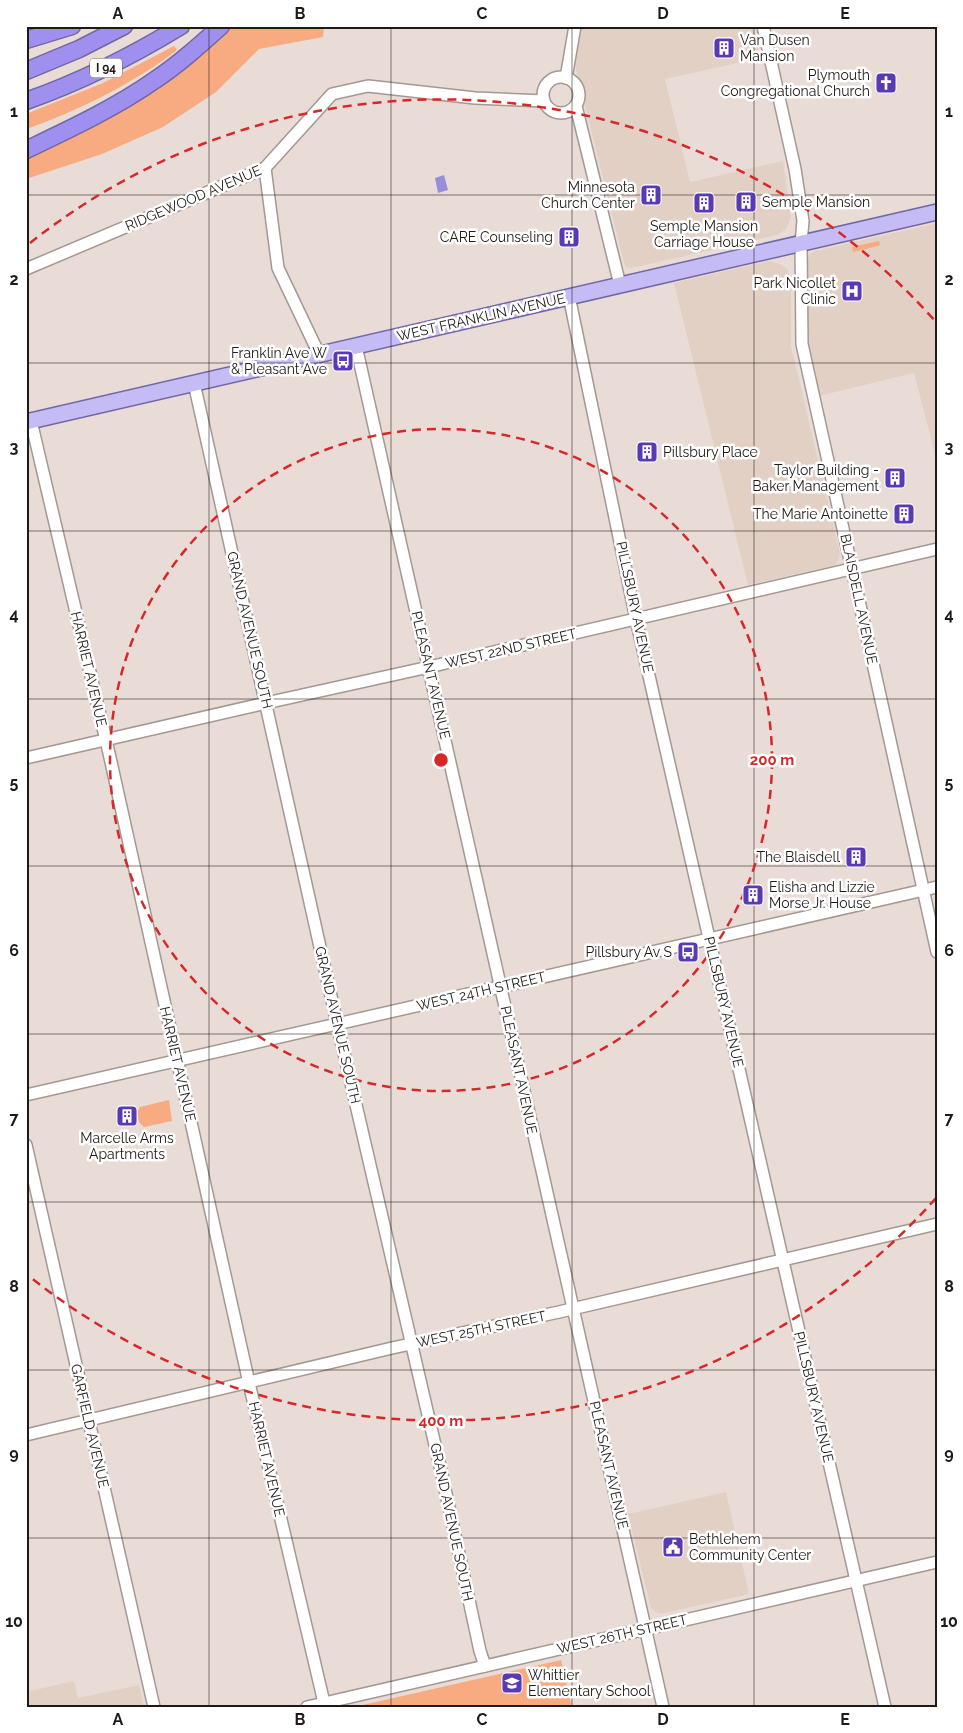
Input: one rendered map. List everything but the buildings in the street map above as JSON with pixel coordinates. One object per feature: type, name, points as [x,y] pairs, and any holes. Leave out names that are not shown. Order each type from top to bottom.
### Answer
[{"type":"highway","points":[[26,39],[50,34],[72,26]]},
{"type":"highway","name":"I 94","points":[[26,71],[79,49],[124,26]]},
{"type":"highway","name":"I 94","points":[[26,101],[117,62],[181,26]]},
{"type":"highway","points":[[26,150],[131,96],[170,69],[222,26]]},
{"type":"highway","points":[[26,142],[75,123],[131,96]]},
{"type":"main road","name":"WEST FRANKLIN AVENUE","points":[[29,421],[937,212]]},
{"type":"street","points":[[566,78],[575,26]]},
{"type":"street","name":"BLAISDELL AVENUE","points":[[763,26],[795,169],[803,221],[801,243],[802,344],[937,952]]},
{"type":"street","points":[[576,106],[566,113],[560,113],[548,108],[544,101],[544,91],[550,82],[555,79],[566,78],[575,84],[578,89],[576,106],[620,285]]},
{"type":"street","name":"RIDGEWOOD AVENUE","points":[[26,269],[265,168],[332,94],[368,86],[475,98],[544,101]]},
{"type":"street","points":[[265,168],[278,268],[319,354]]},
{"type":"street","name":"PILLSBURY AVENUE","points":[[569,296],[636,618],[884,1707]]},
{"type":"street","name":"PLEASANT AVENUE","points":[[356,346],[663,1707]]},
{"type":"street","name":"GRAND AVENUE SOUTH","points":[[194,383],[337,1023],[413,1344],[484,1662]]},
{"type":"street","name":"HARRIET AVENUE","points":[[29,421],[106,740],[249,1383],[324,1705]]},
{"type":"street","name":"WEST 22ND STREET","points":[[26,758],[937,549]]},
{"type":"street","name":"WEST 24TH STREET","points":[[26,1095],[937,887]]},
{"type":"street","name":"GARFIELD AVENUE","points":[[26,1144],[154,1707]]},
{"type":"street","name":"WEST 25TH STREET","points":[[26,1435],[937,1224]]},
{"type":"street","name":"WEST 26TH STREET","points":[[307,1707],[324,1705],[484,1662],[646,1629],[937,1562]]},
{"type":"shaded area","points":[[232,26],[324,26],[323,37],[259,49],[216,92],[163,127],[102,154],[26,179],[26,157],[191,59]]},
{"type":"shaded area","points":[[578,26],[753,26],[760,58],[665,79],[690,182],[783,161],[791,217],[786,229],[777,235],[632,268],[626,267],[573,57]]},
{"type":"shaded area","points":[[174,46],[177,50],[124,85],[65,114],[26,129],[26,114],[103,83]]},
{"type":"shaded area","points":[[444,175],[448,190],[438,193],[435,178]]},
{"type":"shaded area","name":"Park Nicollet Clinic","points":[[937,223],[937,462],[914,373],[819,396],[807,325],[808,258],[810,254],[815,251]]},
{"type":"shaded area","points":[[879,241],[880,245],[878,246],[853,252],[852,247]]},
{"type":"shaded area","points":[[768,261],[780,264],[787,269],[791,280],[791,346],[840,553],[835,565],[748,585],[674,283]]},
{"type":"shaded area","points":[[169,1100],[172,1121],[144,1127],[139,1122],[137,1112],[140,1107]]},
{"type":"shaded area","points":[[726,1492],[749,1594],[660,1614],[654,1611],[651,1608],[628,1514]]},
{"type":"shaded area","name":"Whittier Elementary School","points":[[561,1660],[572,1707],[354,1707]]},
{"type":"shaded area","points":[[74,1681],[78,1698],[139,1685],[144,1707],[26,1707],[26,1692]]},
{"type":"place","name":"Van Dusen Mansion","points":[[724,48]]},
{"type":"place","name":"Plymouth Congregational Church","points":[[886,83]]},
{"type":"place","name":"Minnesota Church Center","points":[[651,195]]},
{"type":"place","name":"Semple Mansion","points":[[746,202]]},
{"type":"place","name":"Semple Mansion Carriage House","points":[[704,203]]},
{"type":"place","name":"CARE Counseling","points":[[569,237]]},
{"type":"place","name":"Park Nicollet Clinic","points":[[852,291]]},
{"type":"place","name":"Franklin Ave W & Pleasant Ave","points":[[343,361]]},
{"type":"place","name":"Pillsbury Place","points":[[647,452]]},
{"type":"place","name":"Taylor Building - Baker Management","points":[[895,478]]},
{"type":"place","name":"The Marie Antoinette","points":[[904,514]]},
{"type":"place","name":"The Blaisdell","points":[[856,857]]},
{"type":"place","name":"Elisha and Lizzie Morse Jr. House","points":[[753,895]]},
{"type":"place","name":"Pillsbury Av S","points":[[688,952]]},
{"type":"place","name":"Marcelle Arms Apartments","points":[[127,1116]]},
{"type":"place","name":"Bethlehem Community Center","points":[[673,1547]]},
{"type":"place","name":"Whittier Elementary School","points":[[512,1683]]}]
